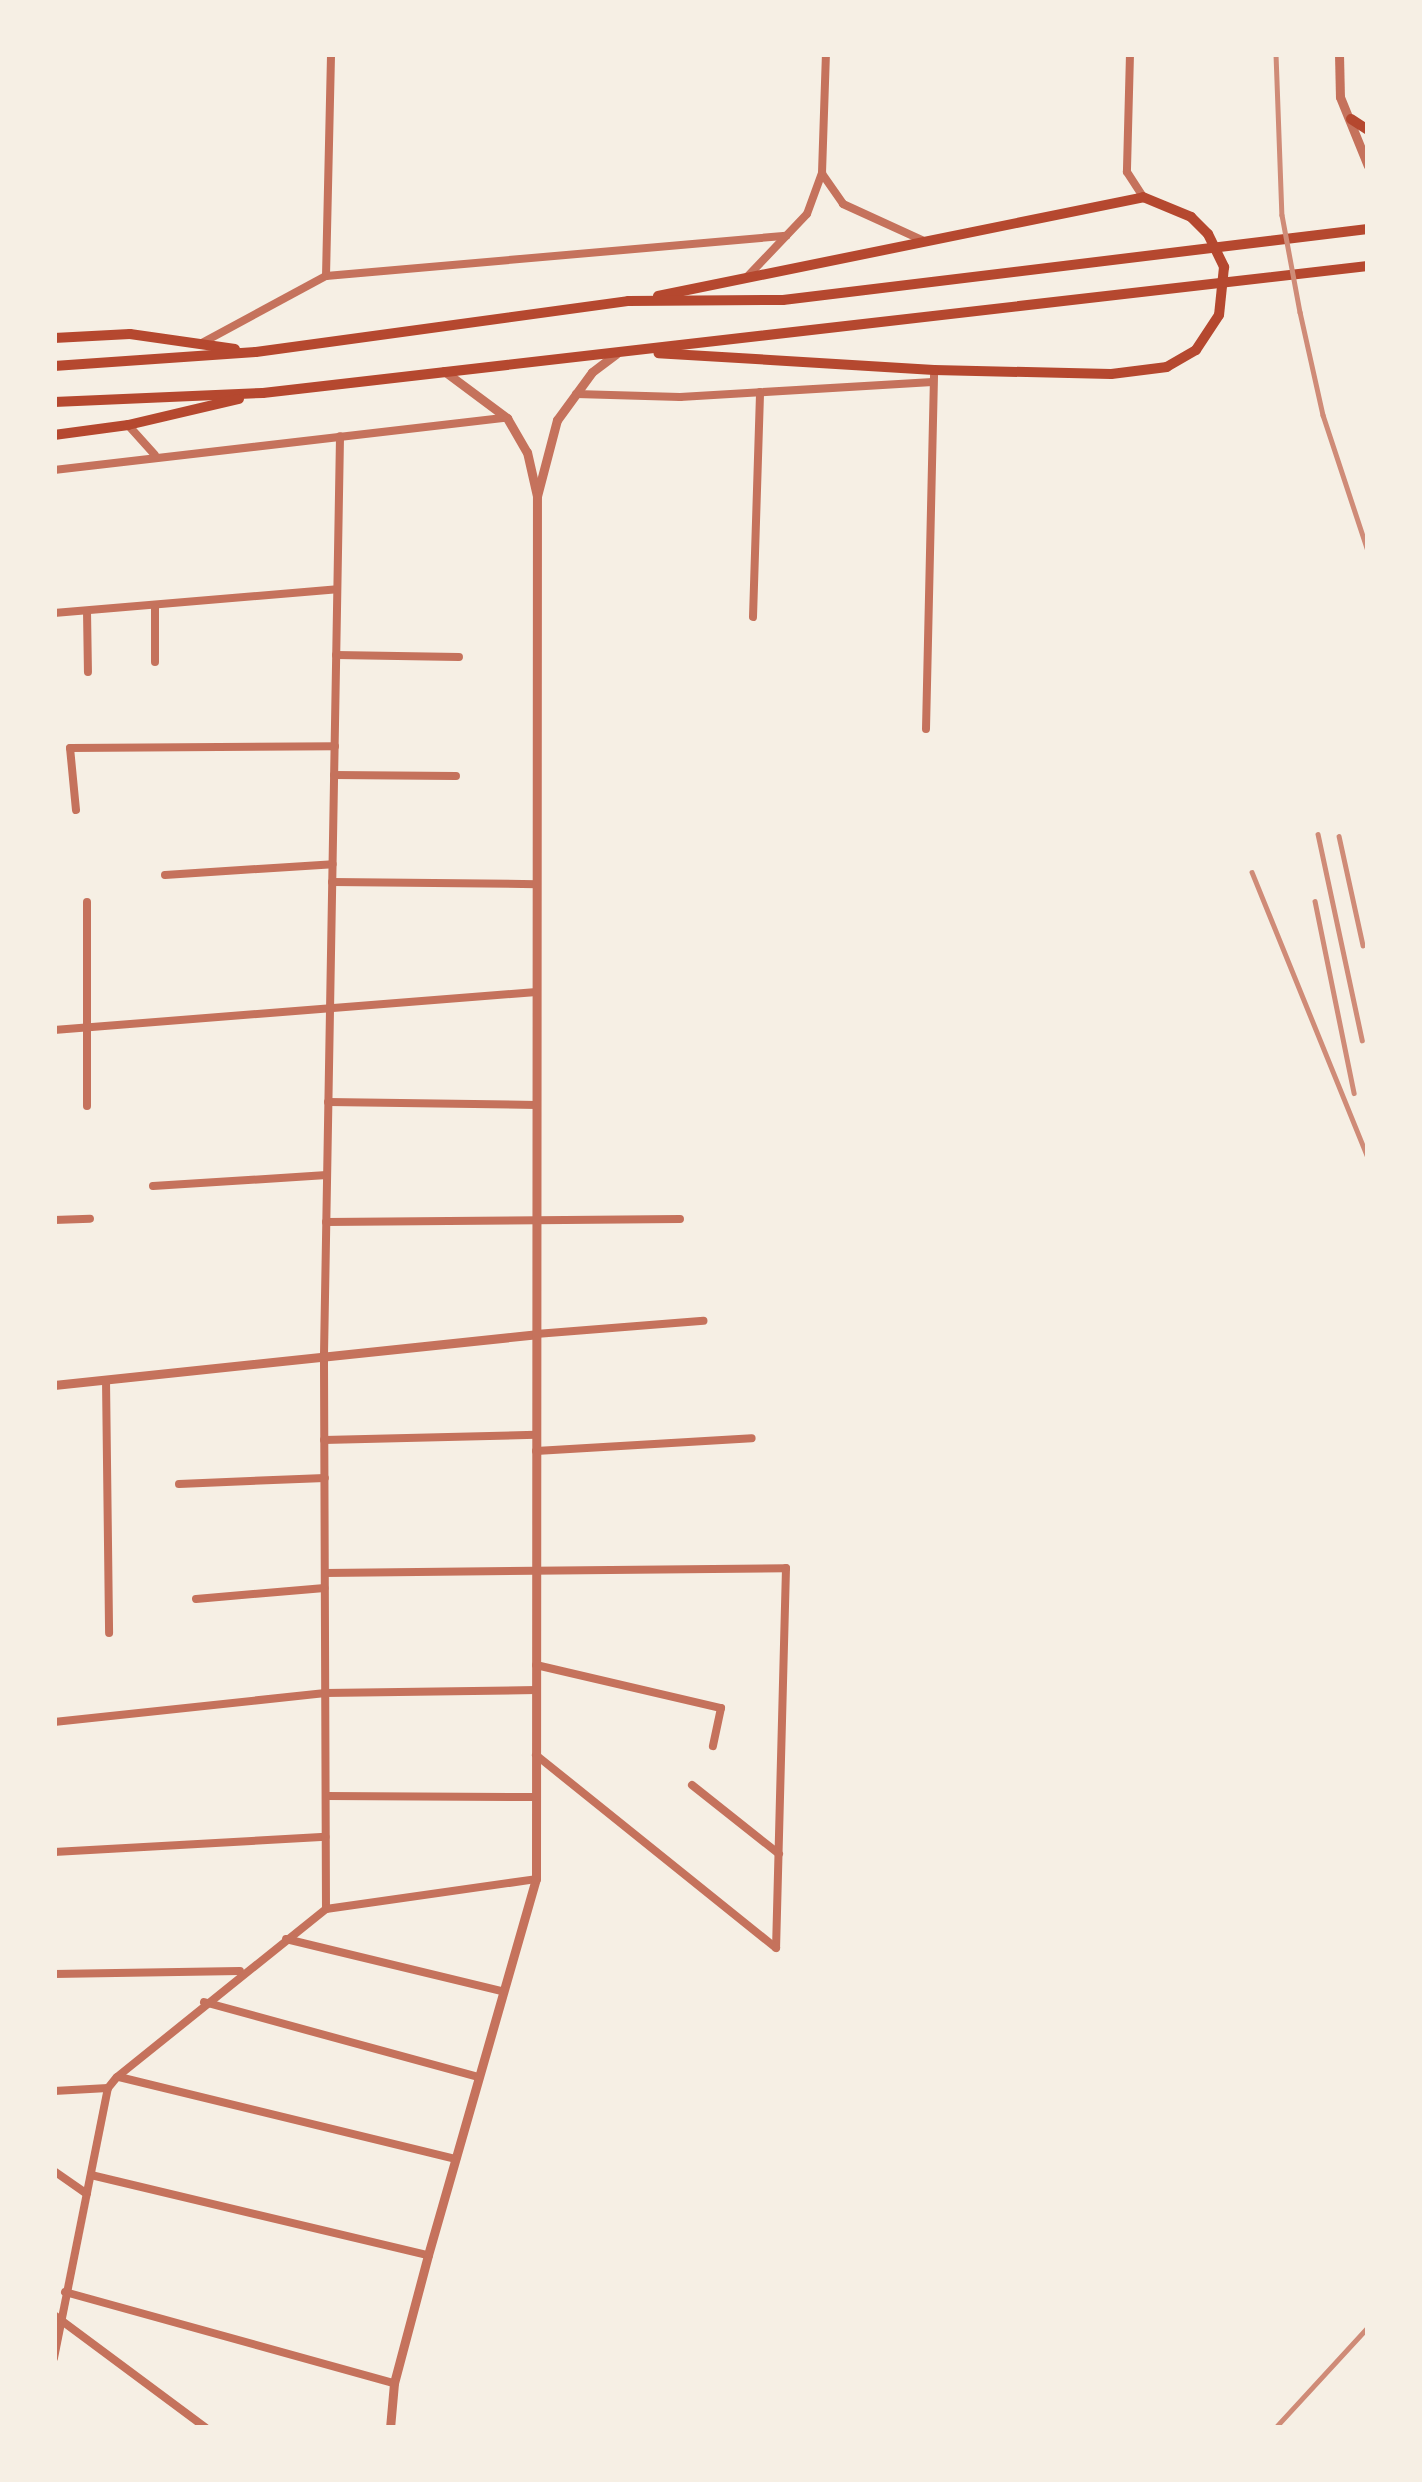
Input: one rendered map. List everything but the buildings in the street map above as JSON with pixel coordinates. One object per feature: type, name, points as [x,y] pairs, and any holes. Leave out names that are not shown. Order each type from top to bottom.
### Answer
[{"type":"main road","points":[[1351,119],[1368,130]]},
{"type":"main road","points":[[54,366],[256,352],[628,301],[1143,197],[1178,210],[1208,234],[1224,267],[1220,315],[1196,350],[1167,367],[1112,374],[933,376],[625,351]]},
{"type":"main road","points":[[628,301],[783,300],[1368,229]]},
{"type":"main road","points":[[54,402],[263,393],[1368,266]]},
{"type":"main road","points":[[54,338],[130,334],[256,352]]},
{"type":"main road","points":[[54,435],[128,425],[263,393]]},
{"type":"street","points":[[326,276],[331,54]]},
{"type":"street","points":[[745,279],[807,214],[822,173],[826,54]]},
{"type":"street","points":[[1130,54],[1127,172],[1143,197]]},
{"type":"street","points":[[1339,54],[1340,97],[1368,166]]},
{"type":"street","points":[[822,173],[842,203],[922,240]]},
{"type":"street","points":[[200,344],[326,276],[786,236]]},
{"type":"street","points":[[537,496],[557,420],[592,372],[625,351]]},
{"type":"street","points":[[390,2428],[394,2383],[428,2255],[500,1991],[536,1879],[537,496],[527,452],[507,418],[444,370]]},
{"type":"street","points":[[576,394],[760,392],[933,376],[926,729]]},
{"type":"street","points":[[753,617],[760,392]]},
{"type":"street","points":[[54,470],[507,418]]},
{"type":"street","points":[[128,425],[156,456]]},
{"type":"street","points":[[326,1909],[324,1354],[340,436]]},
{"type":"street","points":[[54,614],[337,589]]},
{"type":"street","points":[[155,606],[155,662]]},
{"type":"street","points":[[87,611],[88,672]]},
{"type":"street","points":[[336,655],[459,657]]},
{"type":"street","points":[[76,810],[70,748],[335,746]]},
{"type":"street","points":[[334,775],[456,776]]},
{"type":"street","points":[[165,875],[333,864]]},
{"type":"street","points":[[332,882],[537,884]]},
{"type":"street","points":[[86,902],[87,1106]]},
{"type":"street","points":[[54,1030],[537,992]]},
{"type":"street","points":[[328,1102],[537,1105]]},
{"type":"street","points":[[153,1186],[327,1174]]},
{"type":"street","points":[[54,1220],[90,1219]]},
{"type":"street","points":[[326,1222],[680,1219]]},
{"type":"street","points":[[54,1385],[324,1354],[703,1322]]},
{"type":"street","points":[[106,1381],[109,1634]]},
{"type":"street","points":[[325,1439],[536,1435]]},
{"type":"street","points":[[536,1451],[752,1438]]},
{"type":"street","points":[[179,1484],[325,1478]]},
{"type":"street","points":[[325,1573],[536,1575],[786,1568],[776,1948],[536,1755]]},
{"type":"street","points":[[196,1598],[325,1588]]},
{"type":"street","points":[[536,1665],[721,1708],[713,1746]]},
{"type":"street","points":[[54,1722],[325,1693],[536,1690]]},
{"type":"street","points":[[692,1785],[778,1854]]},
{"type":"street","points":[[326,1796],[536,1797]]},
{"type":"street","points":[[54,1852],[326,1837]]},
{"type":"street","points":[[54,2358],[57,2318],[108,2088],[117,2077],[242,1971],[326,1909],[536,1879]]},
{"type":"street","points":[[285,1938],[500,1991]]},
{"type":"street","points":[[54,1974],[242,1971]]},
{"type":"street","points":[[204,2002],[478,2077]]},
{"type":"street","points":[[117,2077],[456,2159]]},
{"type":"street","points":[[54,2091],[108,2088]]},
{"type":"street","points":[[54,2170],[87,2194]]},
{"type":"street","points":[[91,2175],[428,2255]]},
{"type":"street","points":[[65,2292],[394,2383]]},
{"type":"street","points":[[57,2318],[202,2427]]},
{"type":"railway","points":[[1276,54],[1282,215],[1323,415],[1368,551]]},
{"type":"railway","points":[[1318,834],[1362,1040]]},
{"type":"railway","points":[[1339,836],[1363,945]]},
{"type":"railway","points":[[1252,872],[1368,1158]]},
{"type":"railway","points":[[1315,901],[1354,1093]]},
{"type":"railway","points":[[1275,2428],[1368,2327]]}]
